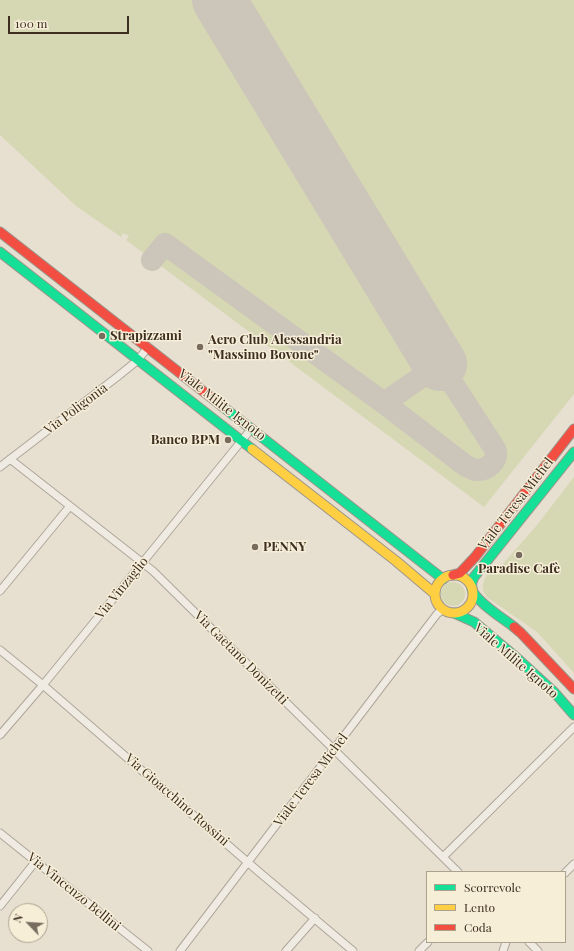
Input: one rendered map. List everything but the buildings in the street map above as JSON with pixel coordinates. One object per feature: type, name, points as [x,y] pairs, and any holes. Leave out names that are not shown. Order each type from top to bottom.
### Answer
[{"type":"main road","name":"Viale Milite Ignoto","points":[[0,232],[443,579]]},
{"type":"main road","name":"Viale Milite Ignoto","points":[[0,252],[390,556],[435,594]]},
{"type":"main road","name":"Viale Teresa Michel","points":[[454,575],[460,573],[475,557],[574,428]]},
{"type":"main road","name":"Viale Teresa Michel","points":[[472,590],[472,582],[474,577],[574,452]]},
{"type":"main road","points":[[454,575],[465,579],[472,590],[472,598],[469,605],[462,611],[454,613],[443,609],[437,603],[435,594],[437,585],[443,579],[454,575]]},
{"type":"main road","name":"Viale Milite Ignoto","points":[[472,590],[475,596],[482,603],[531,642],[574,689]]},
{"type":"main road","name":"Viale Milite Ignoto","points":[[454,613],[474,622],[518,659],[554,692],[574,715]]},
{"type":"street","name":"Via Poligonia","points":[[0,467],[138,360],[148,347]]},
{"type":"street","name":"Via Vinzaglio","points":[[0,735],[43,685],[252,428]]},
{"type":"street","name":"Via Gaetano Donizetti","points":[[10,459],[153,571],[457,871]]},
{"type":"street","points":[[0,591],[70,506]]},
{"type":"street","name":"Viale Teresa Michel","points":[[180,951],[437,614],[443,609]]},
{"type":"street","name":"Via Gioacchino Rossini","points":[[0,650],[43,685],[353,951]]},
{"type":"street","points":[[443,857],[574,727]]},
{"type":"street","name":"Via Vincenzo Bellini","points":[[0,833],[148,951]]},
{"type":"street","points":[[0,906],[36,861]]},
{"type":"street","points":[[566,872],[574,864]]},
{"type":"street","points":[[286,951],[315,918]]},
{"type":"street","points":[[419,951],[427,943]]},
{"type":"street","points":[[530,943],[538,951]]},
{"type":"green space","points":[[0,0],[574,0],[574,394],[484,507],[126,240],[129,236],[123,233],[121,237],[76,206],[0,135]]},
{"type":"green space","points":[[574,477],[574,673],[537,632],[488,598],[483,591],[483,584],[490,570],[494,574],[537,525]]},
{"type":"green space","points":[[453,582],[461,586],[465,594],[461,602],[453,606],[445,602],[441,594],[445,586]]},
{"type":"taxiway","points":[[152,260],[165,244],[384,403],[466,466],[480,470],[488,467],[494,461],[496,457],[495,449],[440,364],[384,403]]},
{"type":"runway","points":[[219,0],[440,364]]},
{"type":"traffic: fast","points":[[0,252],[252,449]]},
{"type":"traffic: fast","points":[[222,406],[443,579]]},
{"type":"traffic: fast","points":[[514,627],[490,610],[478,599],[472,589],[474,577],[574,452]]},
{"type":"traffic: fast","points":[[454,613],[474,622],[518,659],[554,692],[574,715]]},
{"type":"traffic: slow","points":[[252,449],[396,561],[435,594]]},
{"type":"traffic: slow","points":[[454,575],[464,578],[470,584],[473,594],[470,604],[464,610],[454,613],[444,610],[438,604],[435,594],[438,584],[444,578],[454,575]]},
{"type":"traffic: jam","points":[[0,232],[222,406]]},
{"type":"traffic: jam","points":[[453,575],[460,573],[475,557],[574,429]]},
{"type":"traffic: jam","points":[[514,627],[574,689]]},
{"type":"place","name":"Strapizzami","points":[[102,336]]},
{"type":"place","name":"Aero Club Alessandria \"Massimo Bovone\"","points":[[200,347]]},
{"type":"place","name":"Banco BPM","points":[[228,440]]},
{"type":"place","name":"PENNY","points":[[255,547]]},
{"type":"place","name":"Paradise Cafè","points":[[519,555]]}]
